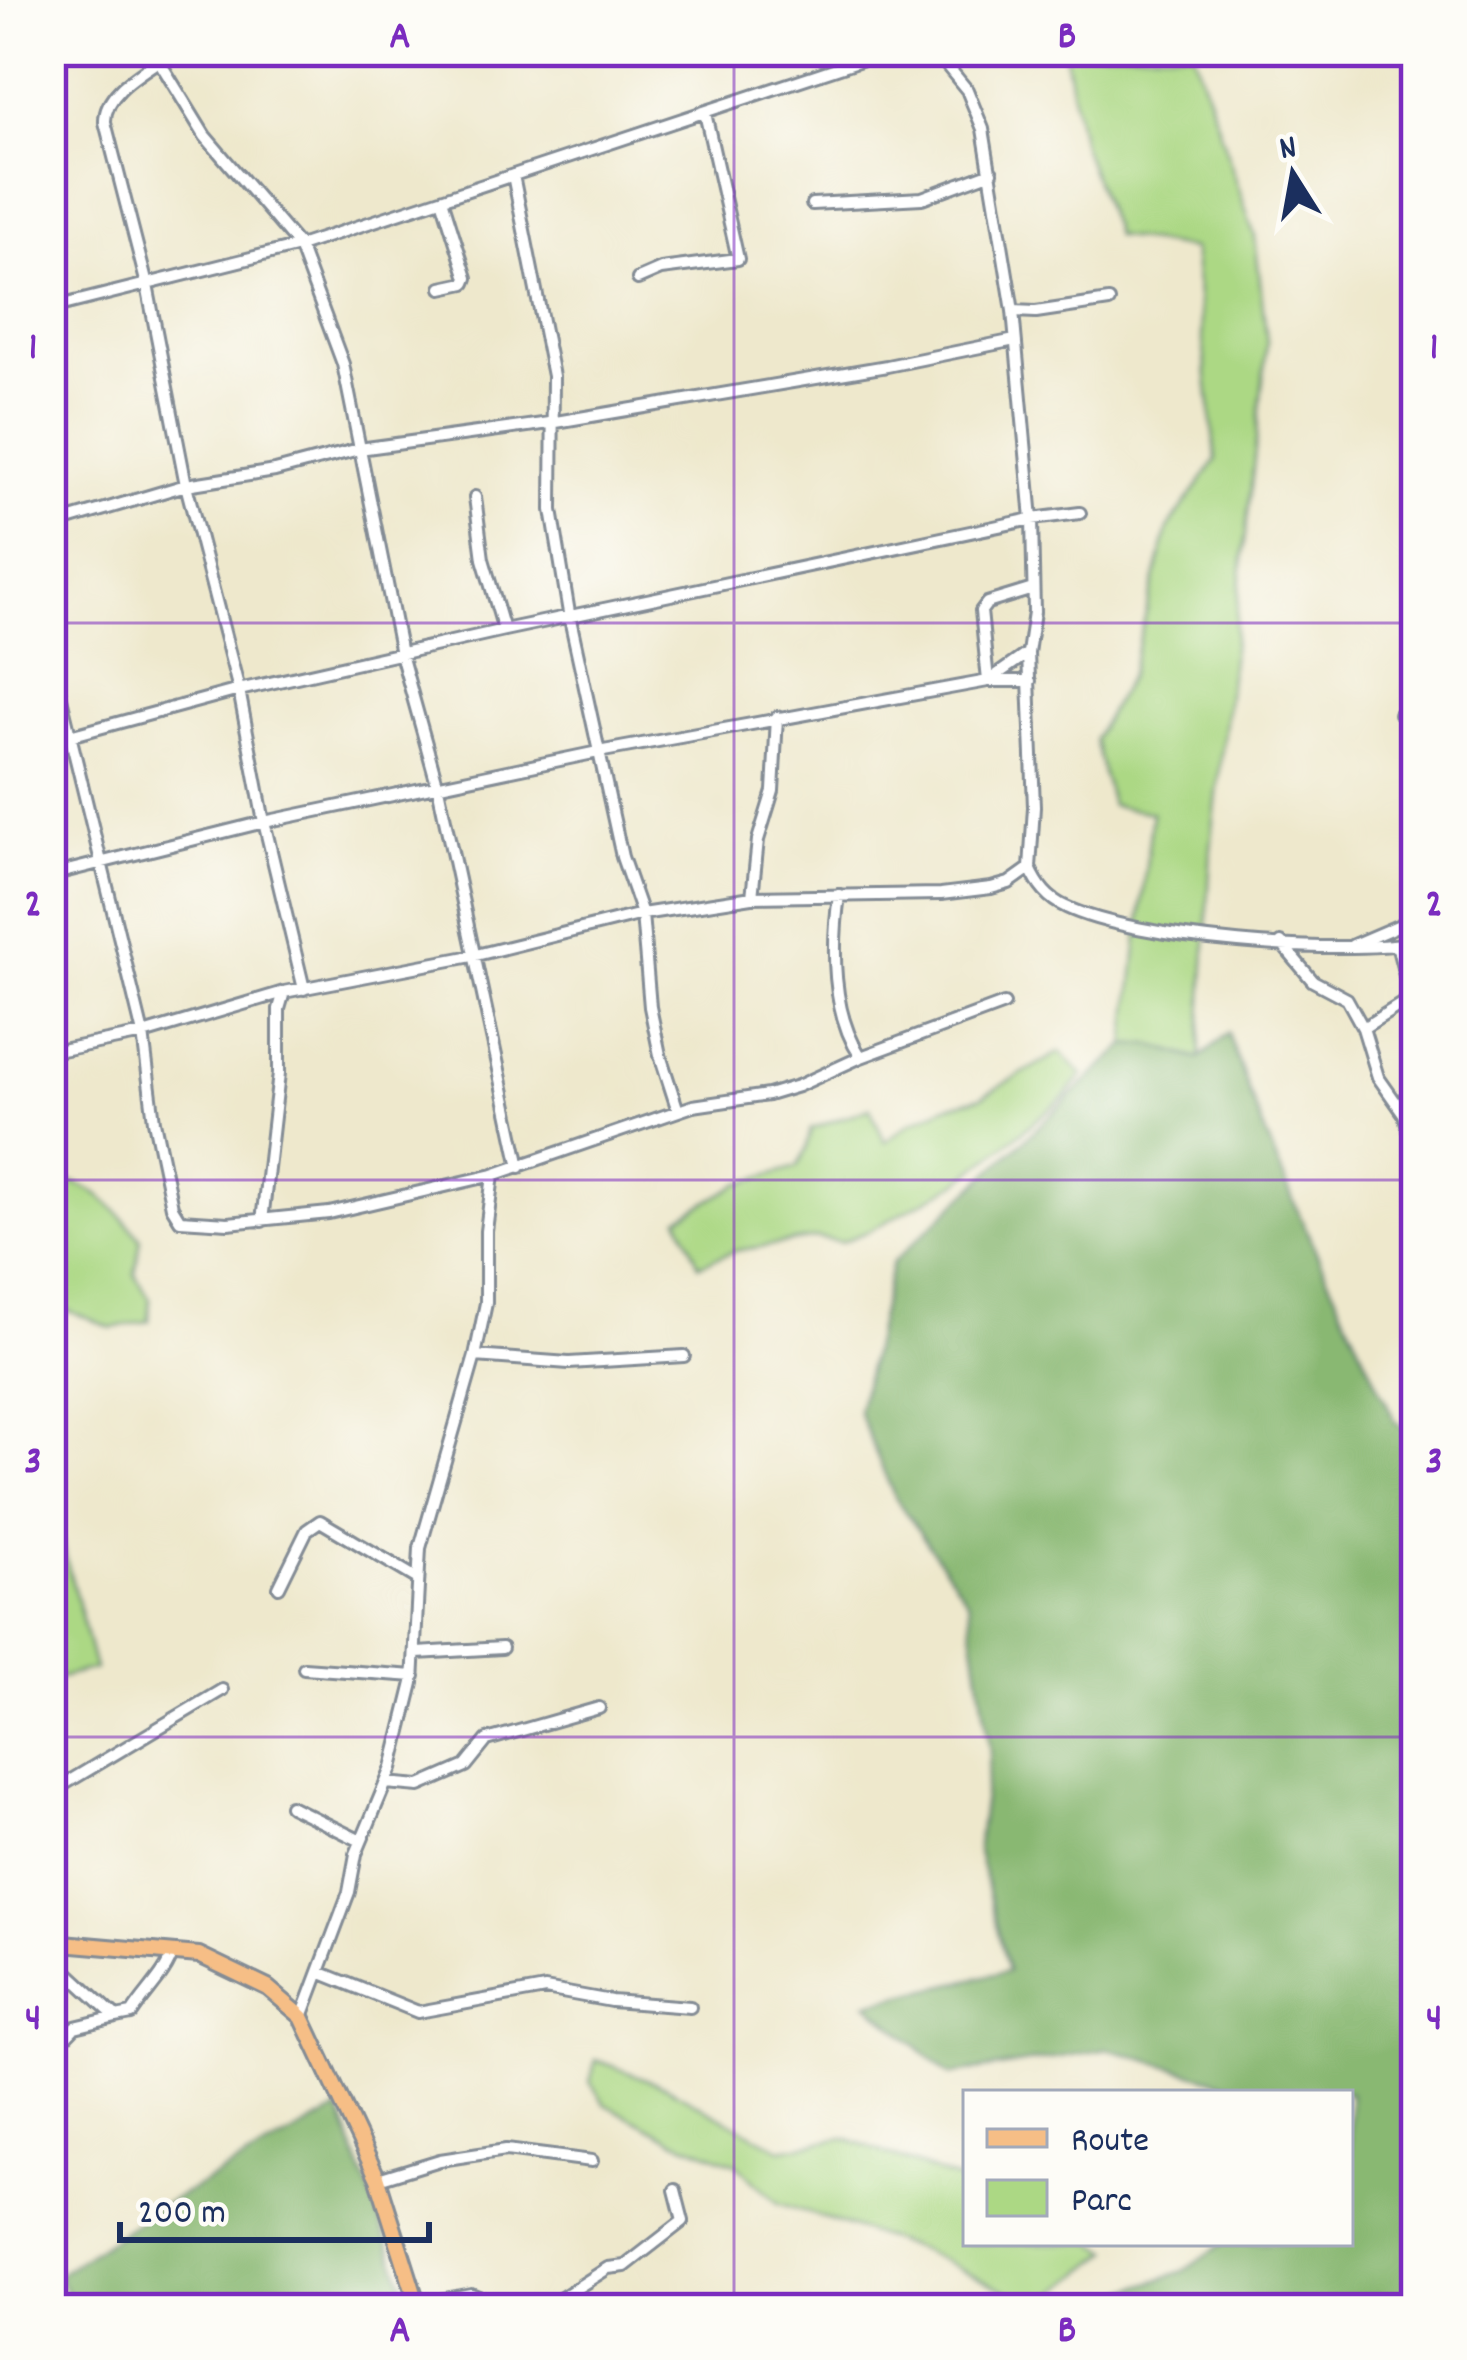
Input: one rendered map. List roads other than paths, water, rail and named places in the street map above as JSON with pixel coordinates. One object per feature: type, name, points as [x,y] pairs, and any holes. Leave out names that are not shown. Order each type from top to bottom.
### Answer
[{"type":"main road","points":[[51,1942],[199,1955],[268,1988],[302,2017],[378,2179],[418,2307]]},
{"type":"street","points":[[51,308],[299,246],[888,51]]},
{"type":"street","points":[[935,51],[974,103],[992,172],[1012,311],[1032,519],[1028,653],[1034,808],[1030,868],[1038,888],[1064,907],[1181,935],[1349,946],[1416,942]]},
{"type":"street","points":[[304,989],[264,822],[239,690],[186,485],[147,285],[108,138],[105,111],[157,55],[205,136],[299,246],[343,364],[401,654],[438,787],[520,1167]]},
{"type":"street","points":[[638,279],[662,269],[738,259],[705,113]]},
{"type":"street","points":[[812,204],[922,198],[992,172]]},
{"type":"street","points":[[513,176],[553,376],[552,510],[570,619],[622,857],[642,914],[650,1007],[678,1111]]},
{"type":"street","points":[[442,199],[467,278],[465,283],[442,288]]},
{"type":"street","points":[[1012,311],[1109,301]]},
{"type":"street","points":[[51,526],[186,485],[275,471],[358,449],[550,422],[1015,340]]},
{"type":"street","points":[[475,497],[483,559],[504,630]]},
{"type":"street","points":[[51,741],[239,690],[504,630],[1032,519],[1080,513]]},
{"type":"street","points":[[988,681],[982,611],[987,603],[1033,589]]},
{"type":"street","points":[[988,681],[1028,653]]},
{"type":"street","points":[[51,656],[143,1034],[154,1121],[176,1216],[191,1221],[262,1221],[328,1213],[493,1175],[678,1111],[768,1095],[1004,1004]]},
{"type":"street","points":[[51,874],[264,822],[598,752],[988,681],[1030,681]]},
{"type":"street","points":[[1400,714],[1416,714]]},
{"type":"street","points":[[752,897],[758,840],[773,791],[777,717]]},
{"type":"street","points":[[51,1052],[143,1034],[284,992],[472,956],[642,914],[752,897],[941,894],[1009,883],[1030,868]]},
{"type":"street","points":[[839,895],[834,930],[845,1034],[861,1057]]},
{"type":"street","points":[[1349,946],[1416,918]]},
{"type":"street","points":[[1281,943],[1313,982],[1346,1000],[1363,1028],[1378,1077],[1404,1114],[1416,1152]]},
{"type":"street","points":[[1363,1028],[1411,998],[1397,944]]},
{"type":"street","points":[[262,1221],[284,992]]},
{"type":"street","points":[[302,2017],[386,1784],[414,1676],[418,1579],[428,1508],[475,1356],[487,1287],[493,1175]]},
{"type":"street","points":[[475,1356],[569,1363],[684,1357]]},
{"type":"street","points":[[278,1587],[307,1530],[320,1520],[418,1579]]},
{"type":"street","points":[[417,1653],[502,1648]]},
{"type":"street","points":[[304,1668],[414,1676]]},
{"type":"street","points":[[51,1792],[222,1690]]},
{"type":"street","points":[[386,1784],[420,1786],[466,1766],[487,1740],[599,1708]]},
{"type":"street","points":[[290,1806],[362,1841]]},
{"type":"street","points":[[51,2052],[74,2027],[132,2014],[147,1988],[170,1964],[173,1951]]},
{"type":"street","points":[[51,1958],[116,2017]]},
{"type":"street","points":[[319,1972],[418,2012],[545,1989],[611,2001],[690,2006]]},
{"type":"street","points":[[378,2179],[440,2160],[506,2150],[592,2161]]},
{"type":"street","points":[[418,2307],[471,2294],[501,2306],[549,2306],[608,2268],[625,2266],[682,2221],[675,2190]]}]
